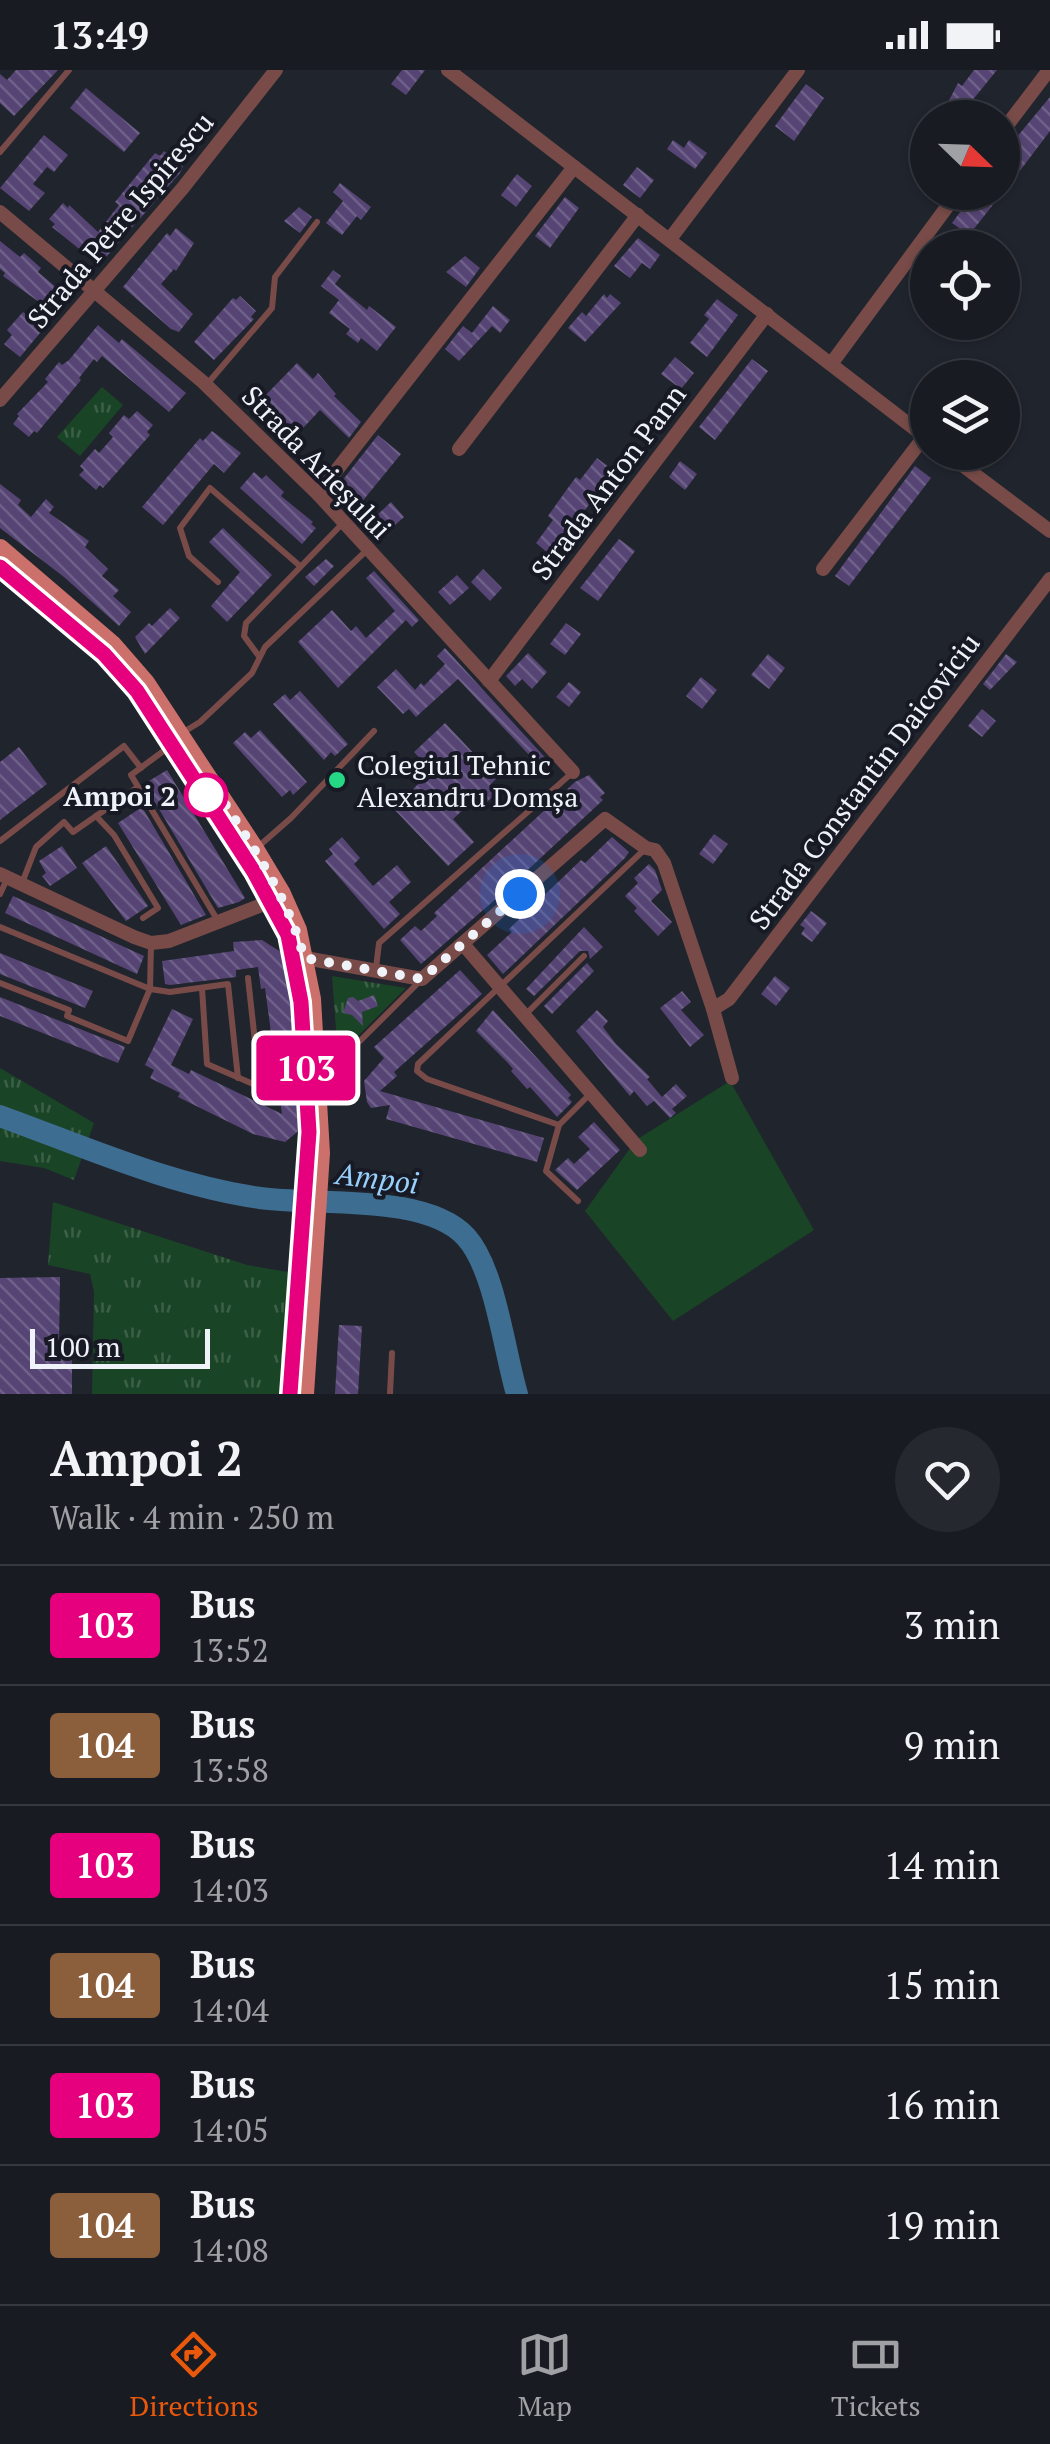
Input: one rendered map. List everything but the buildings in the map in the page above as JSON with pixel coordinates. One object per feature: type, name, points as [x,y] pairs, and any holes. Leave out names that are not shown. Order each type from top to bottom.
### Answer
[{"type":"main road","points":[[0,549],[112,645],[145,683],[272,901],[288,935],[301,1002],[314,1153]]},
{"type":"main road","points":[[0,567],[116,666],[177,739],[254,850],[290,911],[304,958],[316,1053],[304,1394]]},
{"type":"main road","points":[[290,1394],[306,1272]]},
{"type":"street","name":"Strada Petre Ispirescu","points":[[0,400],[182,189],[276,70]]},
{"type":"street","points":[[448,70],[910,426]]},
{"type":"street","points":[[670,239],[798,70]]},
{"type":"street","points":[[1020,108],[1049,70]]},
{"type":"street","points":[[318,494],[574,167]]},
{"type":"street","points":[[831,364],[945,210]]},
{"type":"street","name":"Strada Arieșului","points":[[0,212],[206,385],[318,494],[572,772]]},
{"type":"street","points":[[459,449],[638,216]]},
{"type":"street","name":"Strada Anton Pann","points":[[489,681],[767,314]]},
{"type":"street","points":[[823,569],[910,458]]},
{"type":"street","points":[[969,470],[1050,531]]},
{"type":"street","name":"Strada Constantin Daicoviciu","points":[[713,1009],[729,1000],[1050,579]]},
{"type":"street","points":[[304,958],[422,979],[605,819],[646,848],[655,850],[664,863],[732,1078]]},
{"type":"street","points":[[10,878],[134,938],[152,942],[169,942],[272,901]]},
{"type":"street","points":[[462,944],[640,1150]]},
{"type":"lane","points":[[0,152],[69,70]]},
{"type":"lane","points":[[206,385],[272,308],[275,277],[317,222]]},
{"type":"lane","points":[[218,582],[190,556],[180,528],[210,488],[300,566]]},
{"type":"lane","points":[[258,656],[244,636],[246,623],[344,522]]},
{"type":"lane","points":[[219,922],[131,775],[200,722],[252,673],[258,656],[368,549]]},
{"type":"lane","points":[[254,850],[291,818],[374,731]]},
{"type":"lane","points":[[0,841],[124,746],[141,768]]},
{"type":"lane","points":[[375,971],[379,943],[572,772]]},
{"type":"lane","points":[[0,894],[36,846],[64,822],[74,832],[138,787]]},
{"type":"lane","points":[[96,816],[114,835],[158,908],[143,918]]},
{"type":"lane","points":[[559,1125],[426,1078],[416,1071],[421,1059],[646,848]]},
{"type":"lane","points":[[0,927],[150,989],[170,992],[228,984],[238,1078]]},
{"type":"lane","points":[[0,983],[69,1010],[68,1016],[128,1040],[150,989],[152,942]]},
{"type":"lane","points":[[524,1016],[584,956]]},
{"type":"lane","points":[[202,988],[207,1064],[260,1087],[248,978]]},
{"type":"lane","points":[[360,1041],[422,979]]},
{"type":"lane","points":[[578,1202],[546,1170],[559,1125],[592,1093]]},
{"type":"lane","points":[[390,1394],[392,1353]]},
{"type":"green space","points":[[102,387],[123,405],[80,456],[57,437]]},
{"type":"green space","points":[[332,976],[406,988],[338,1056]]},
{"type":"green space","points":[[0,1068],[94,1123],[74,1180],[44,1168],[0,1161]]},
{"type":"green space","points":[[730,1081],[814,1230],[673,1321],[585,1211],[636,1140]]},
{"type":"green space","points":[[53,1202],[247,1265],[294,1273],[280,1394],[92,1394],[94,1292],[90,1274],[48,1265]]},
{"type":"waterway","name":"Ampoi","points":[[0,1116],[128,1164],[226,1192],[260,1198],[398,1207],[448,1223],[466,1237],[484,1269],[517,1394]]},
{"type":"bus line","name":"103","points":[[0,567],[104,654],[137,691],[272,901],[288,935],[301,1002],[309,1132],[290,1394]]},
{"type":"place","name":"Colegiul Tehnic Alexandru Domșa","points":[[337,780]]},
{"type":"place","name":"Ampoi 2","points":[[206,795]]},
{"type":"route","points":[[206,795],[213,785],[281,894],[304,958],[422,979],[520,894]]}]
